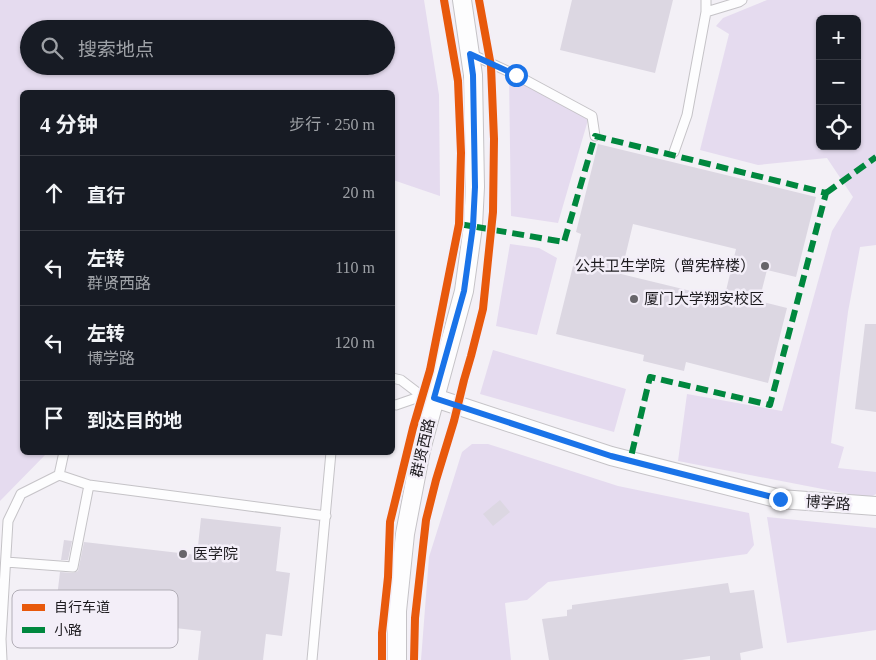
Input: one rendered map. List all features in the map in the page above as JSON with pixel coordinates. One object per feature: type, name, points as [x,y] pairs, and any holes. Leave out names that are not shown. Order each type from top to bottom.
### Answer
[{"type":"street","name":"群贤西路","points":[[397,660],[397,611],[405,534],[421,450],[428,397],[464,291],[473,226],[475,187],[473,75],[462,0]]},
{"type":"street","name":"博学路","points":[[428,397],[611,456],[780,499],[876,506]]},
{"type":"lane","points":[[674,152],[687,115],[706,12],[706,0]]},
{"type":"lane","points":[[706,12],[742,0]]},
{"type":"lane","points":[[470,54],[516,75],[592,116],[595,136]]},
{"type":"lane","points":[[395,379],[401,380],[428,397]]},
{"type":"lane","points":[[395,405],[428,397]]},
{"type":"lane","points":[[59,475],[63,455]]},
{"type":"lane","points":[[312,660],[331,455]]},
{"type":"lane","points":[[2,660],[1,639],[8,521],[21,494],[59,475],[89,485],[326,516]]},
{"type":"lane","points":[[6,562],[73,567],[89,485]]},
{"type":"shaded area","points":[[0,0],[424,0],[439,95],[440,196],[395,181],[395,90],[20,90],[20,455],[45,455],[0,501]]},
{"type":"shaded area","points":[[767,0],[876,0],[876,245],[860,247],[848,312],[831,443],[844,447],[838,468],[876,472],[876,494],[869,498],[678,461],[687,394],[782,411],[832,231],[853,197],[827,158],[758,165],[700,150],[729,34],[716,26],[723,18]]},
{"type":"shaded area","points":[[509,76],[563,100],[588,120],[558,223],[511,216]]},
{"type":"shaded area","points":[[510,244],[539,248],[557,258],[537,335],[496,326]]},
{"type":"shaded area","points":[[493,350],[626,389],[614,432],[480,394]]},
{"type":"shaded area","points":[[472,444],[488,444],[618,486],[749,513],[754,545],[747,554],[548,582],[527,600],[505,603],[511,660],[421,660],[429,557],[462,452]]},
{"type":"shaded area","points":[[767,517],[876,528],[876,630],[787,643]]},
{"type":"building","points":[[572,0],[673,0],[655,73],[560,50]]},
{"type":"building","name":"公共卫生学院（曾宪梓楼）","points":[[598,144],[816,197],[796,277],[767,270],[759,301],[787,308],[768,383],[686,362],[684,371],[643,361],[644,355],[556,334],[581,234],[576,232]],"holes":[[[633,224],[736,249],[724,299],[621,274]]]},
{"type":"building","points":[[865,324],[876,324],[876,412],[855,409]]},
{"type":"building","points":[[500,500],[510,512],[493,526],[483,514]]},
{"type":"building","points":[[201,518],[281,527],[276,571],[290,573],[282,636],[266,634],[263,660],[198,660],[201,631],[178,628],[178,590],[58,590],[60,572],[73,573],[78,571],[84,542],[197,555]]},
{"type":"building","points":[[64,540],[72,541],[68,560],[61,560]]},
{"type":"building","points":[[728,583],[730,593],[754,590],[763,648],[740,653],[741,660],[710,660],[710,656],[682,660],[549,660],[542,619],[567,616],[567,610],[572,609],[572,605]]},
{"type":"marked path","points":[[459,224],[564,242],[595,136],[826,193],[770,405],[650,377],[630,461]]},
{"type":"marked path","points":[[826,193],[876,157]]},
{"type":"cycle path","points":[[382,660],[382,633],[388,577],[390,522],[413,428],[430,370],[459,224],[461,153],[458,81],[444,0]]},
{"type":"cycle path","points":[[414,660],[415,618],[426,520],[483,309],[493,212],[494,139],[491,66],[479,0]]},
{"type":"place","name":"公共卫生学院（曾宪梓楼）","points":[[765,266]]},
{"type":"place","name":"厦门大学翔安校区","points":[[634,299]]},
{"type":"place","name":"医学院","points":[[183,554]]},
{"type":"route","points":[[516,75],[470,54],[473,75],[475,187],[473,226],[464,291],[434,398],[611,456],[780,499]]}]
